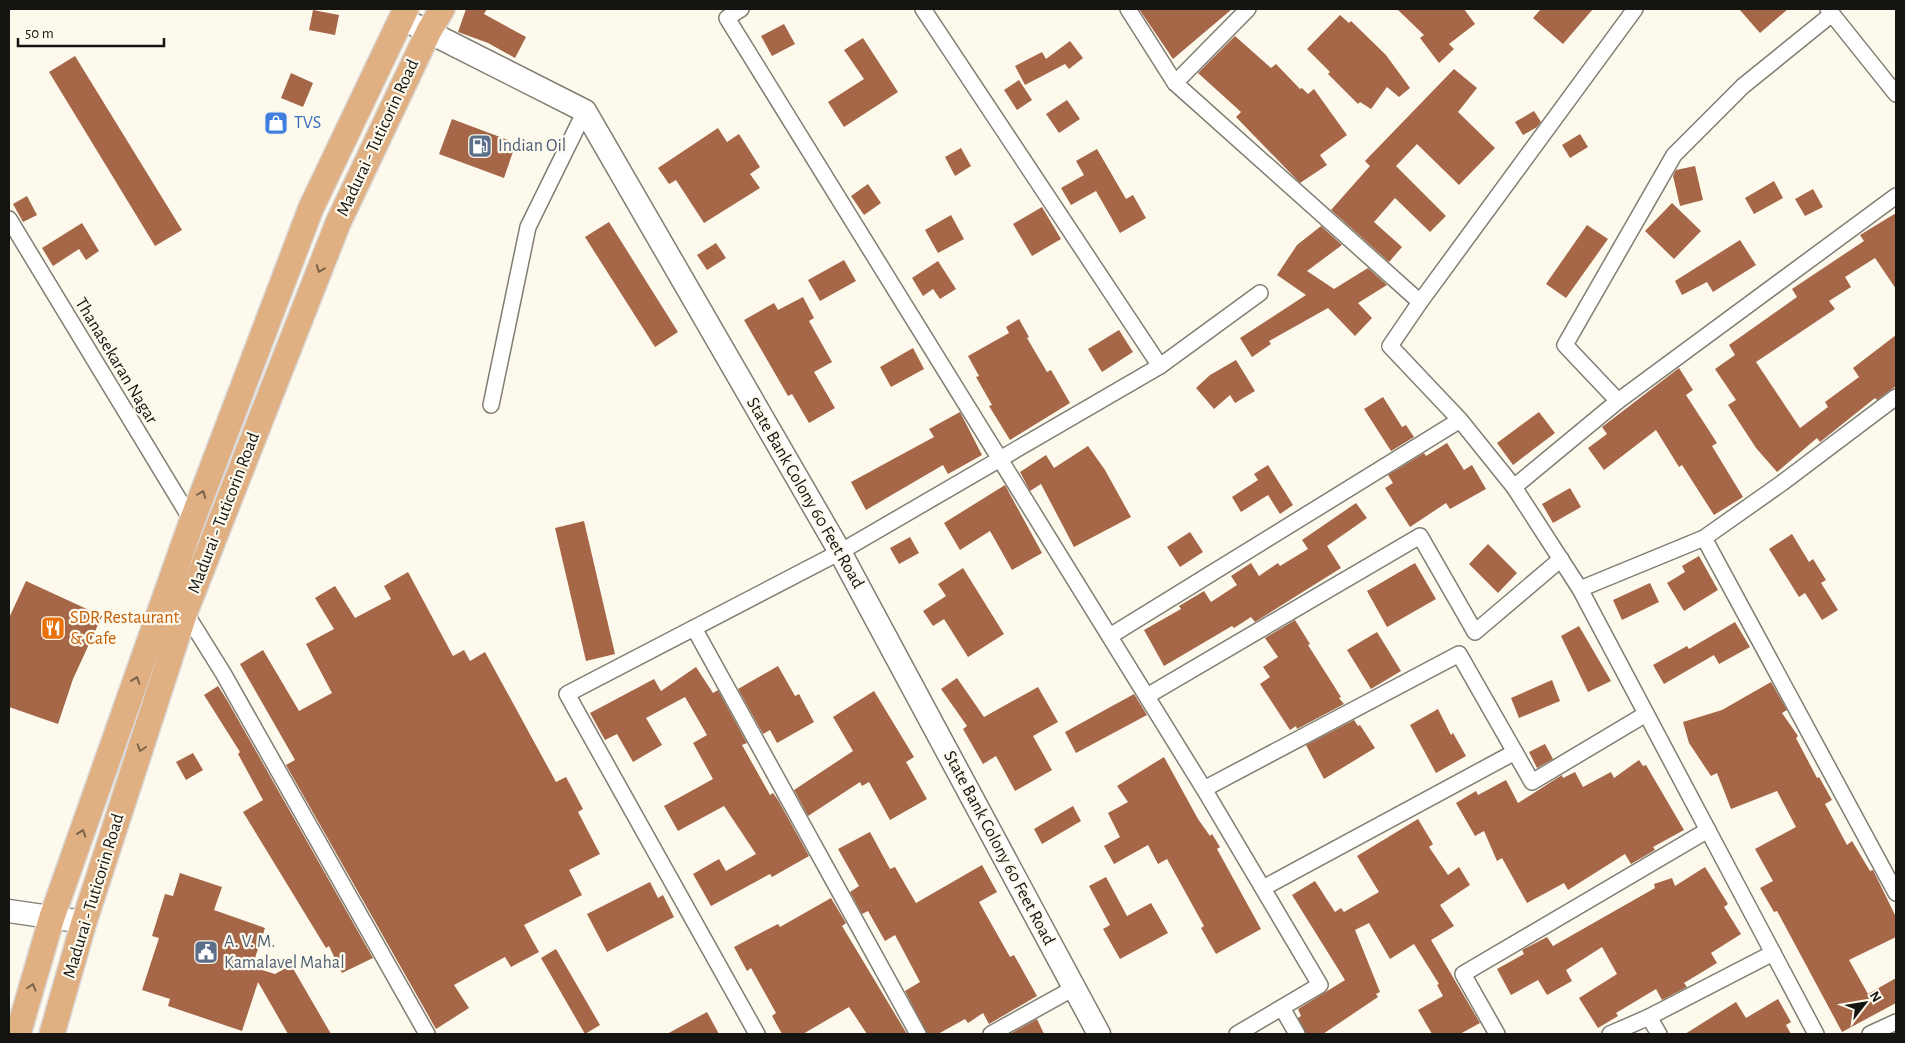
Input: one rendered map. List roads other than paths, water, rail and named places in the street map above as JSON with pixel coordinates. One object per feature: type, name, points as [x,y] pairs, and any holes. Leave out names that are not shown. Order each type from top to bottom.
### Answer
[{"type":"main road","name":"Madurai - Tuticorin Road","points":[[52,1034],[84,922],[185,612],[338,223],[429,31],[442,9]]},
{"type":"main road","name":"Madurai - Tuticorin Road","points":[[18,1034],[52,917],[192,521],[311,208],[404,14]]},
{"type":"street","points":[[741,9],[727,18],[1147,696],[1320,985],[1237,1034]]},
{"type":"street","points":[[923,9],[1160,366]]},
{"type":"street","points":[[1128,9],[1175,83],[1420,302]]},
{"type":"street","points":[[1175,83],[1248,9]]},
{"type":"street","points":[[1635,9],[1420,302],[1390,346],[1460,420],[1514,487],[1580,589],[1816,1034]]},
{"type":"street","points":[[1618,401],[1565,345],[1674,155],[1743,86],[1830,11],[1896,94]]},
{"type":"street","points":[[404,14],[429,31],[585,111],[528,227],[491,405]]},
{"type":"street","name":"State Bank Colony 60 Feet Road","points":[[585,111],[840,552],[1099,1034]]},
{"type":"street","points":[[1514,487],[1618,401],[1896,196]]},
{"type":"street","name":"Thanasekaran Nagar","points":[[9,219],[192,521]]},
{"type":"street","points":[[758,1034],[567,694],[840,552],[1160,366],[1260,293]]},
{"type":"street","points":[[1580,589],[1704,538],[1782,483],[1896,397]]},
{"type":"street","points":[[1110,636],[1460,420]]},
{"type":"street","points":[[1147,696],[1420,536],[1476,632]]},
{"type":"street","points":[[1704,538],[1896,893]]},
{"type":"street","points":[[1204,789],[1459,654],[1476,632],[1561,559]]},
{"type":"street","points":[[185,612],[223,673],[427,1034]]},
{"type":"street","points":[[694,628],[918,1034]]},
{"type":"street","points":[[1459,654],[1532,782],[1646,714]]},
{"type":"street","points":[[1263,888],[1515,752]]},
{"type":"street","points":[[1495,1034],[1463,974],[1708,830]]},
{"type":"street","points":[[9,911],[84,922]]},
{"type":"street","points":[[1610,1034],[1649,1017],[1774,953]]},
{"type":"street","points":[[991,1034],[1074,988]]},
{"type":"street","points":[[1282,1008],[1296,1034]]},
{"type":"street","points":[[1649,1017],[1659,1034]]},
{"type":"street","points":[[1870,1034],[1896,1022]]},
{"type":"place","name":"TVS","points":[[276,123]]},
{"type":"place","name":"Indian Oil","points":[[480,146]]},
{"type":"place","name":"SDR Restaurant & Cafe","points":[[53,628]]},
{"type":"place","name":"A. V. M. Kamalavel Mahal","points":[[206,952]]}]
